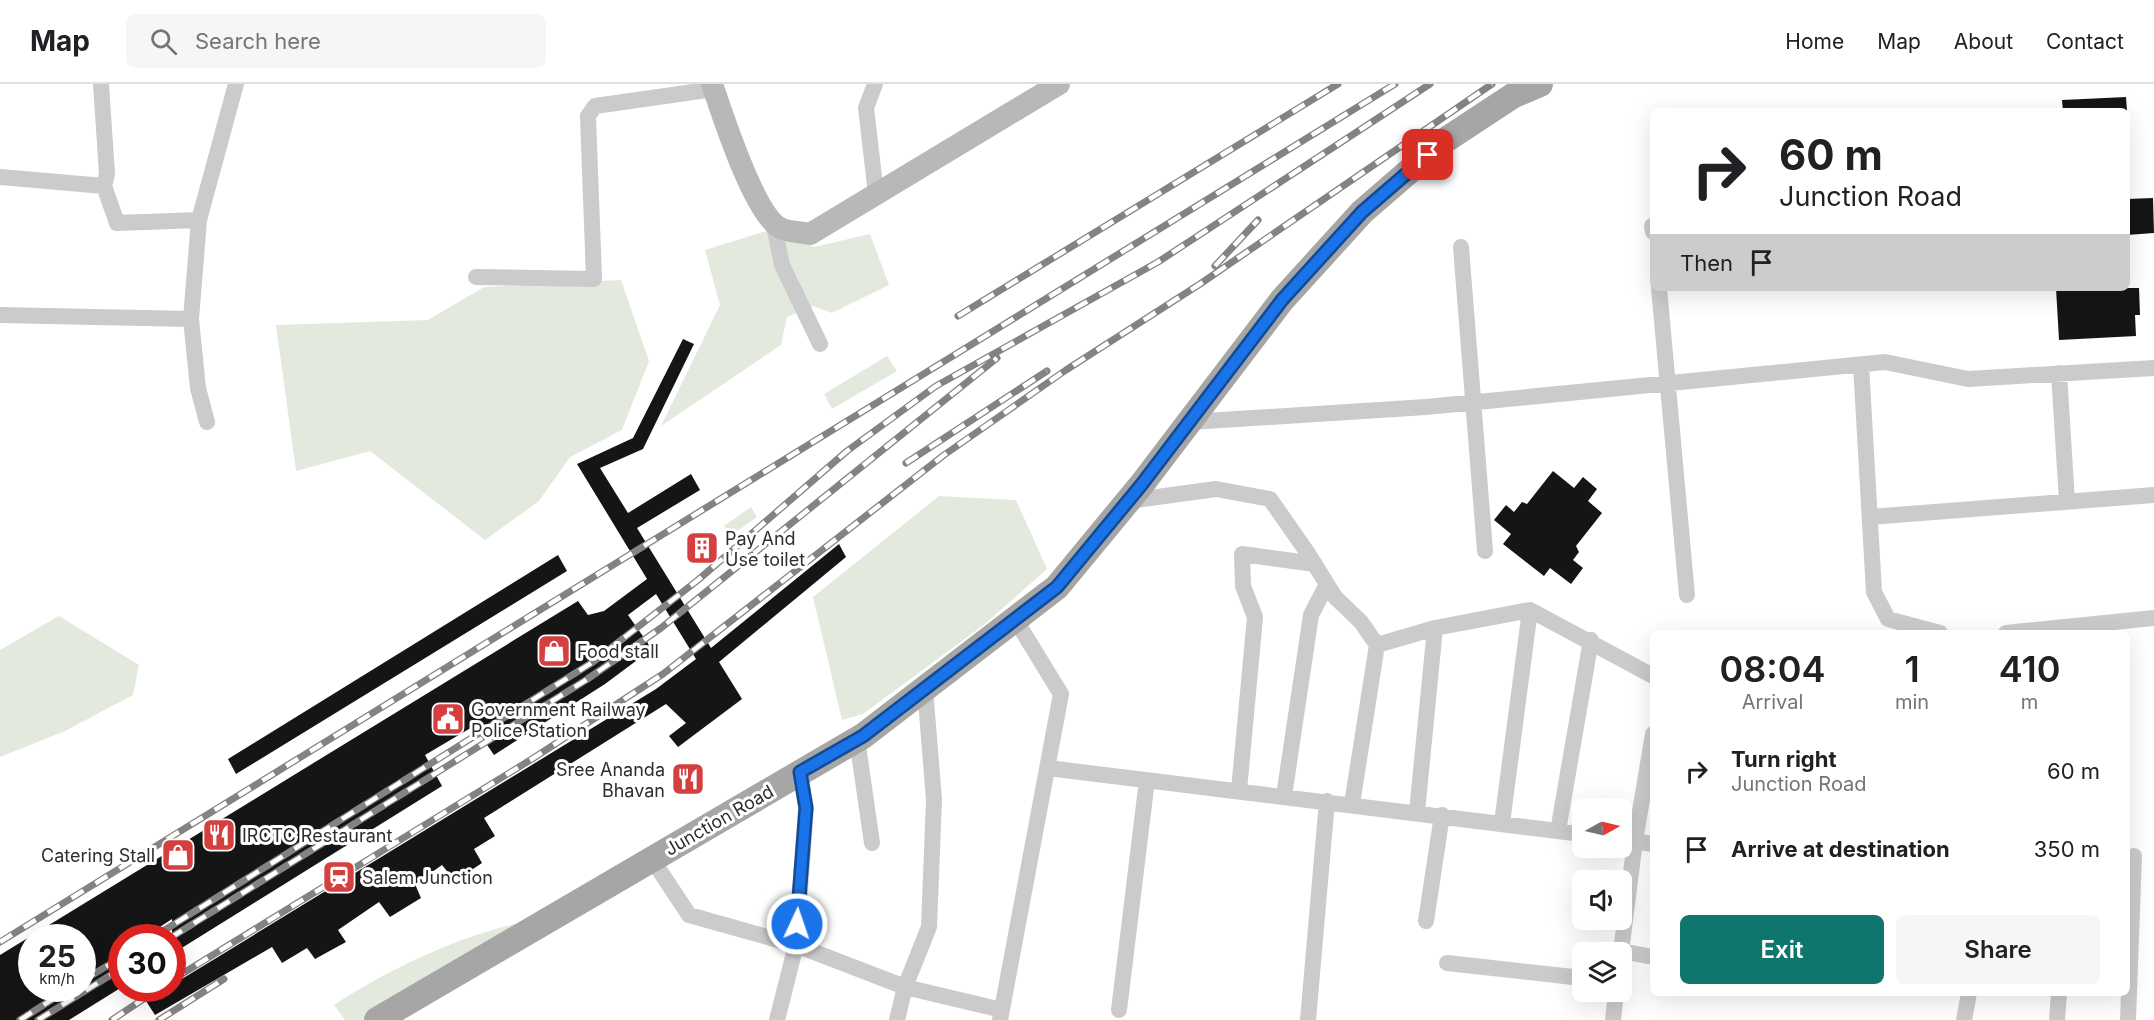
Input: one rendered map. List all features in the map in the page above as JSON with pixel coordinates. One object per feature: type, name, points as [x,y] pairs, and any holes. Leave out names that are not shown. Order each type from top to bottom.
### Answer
[{"type":"main road","points":[[713,86],[737,154],[766,214],[781,228],[810,234],[1059,84]]},
{"type":"main road","name":"Junction Road","points":[[377,1020],[857,739],[1057,587],[1190,422],[1282,300],[1362,212],[1444,141],[1514,95],[1540,84]]},
{"type":"street","points":[[101,84],[107,174],[104,186],[117,223],[199,220]]},
{"type":"street","points":[[207,422],[198,388],[191,319],[199,220],[237,84]]},
{"type":"street","points":[[875,84],[866,108],[876,194]]},
{"type":"street","points":[[476,277],[594,279],[588,116],[595,106],[713,86]]},
{"type":"street","points":[[0,177],[104,186]]},
{"type":"street","points":[[773,220],[782,265],[820,344]]},
{"type":"street","points":[[1461,247],[1485,551]]},
{"type":"street","points":[[1659,291],[1686,595]]},
{"type":"street","points":[[0,315],[191,319]]},
{"type":"street","points":[[1190,422],[1473,403],[1884,362],[1968,379],[2154,368]]},
{"type":"street","points":[[1861,365],[1874,592],[1888,619],[1929,630]]},
{"type":"street","points":[[2059,373],[2067,502]]},
{"type":"street","points":[[1128,501],[1216,489],[1270,500],[1335,597],[1361,622],[1377,645],[1352,804]]},
{"type":"street","points":[[1870,517],[2154,495]]},
{"type":"street","points":[[1239,790],[1255,617],[1243,586],[1242,554],[1315,564]]},
{"type":"street","points":[[1284,796],[1311,615],[1327,584]]},
{"type":"street","points":[[1377,645],[1435,628],[1530,610],[1591,640],[1650,674]]},
{"type":"street","points":[[1502,823],[1530,610]]},
{"type":"street","points":[[2036,630],[2154,618]]},
{"type":"street","points":[[652,859],[689,915],[796,945],[905,987],[1001,1015],[1061,694],[1015,620]]},
{"type":"street","points":[[1417,812],[1435,628]]},
{"type":"street","points":[[1558,831],[1591,640]]},
{"type":"street","points":[[897,1020],[905,987],[930,927],[934,800],[925,688]]},
{"type":"street","points":[[857,739],[872,843]]},
{"type":"street","points":[[1632,823],[1650,747]]},
{"type":"street","points":[[1048,768],[1572,833]]},
{"type":"street","points":[[777,1020],[796,945],[806,808],[800,772]]},
{"type":"street","points":[[1119,1010],[1147,780]]},
{"type":"street","points":[[1308,1020],[1326,801]]},
{"type":"street","points":[[1426,921],[1442,815]]},
{"type":"street","points":[[1632,841],[1650,844]]},
{"type":"street","points":[[2130,965],[2134,856]]},
{"type":"street","points":[[1622,942],[1627,858]]},
{"type":"street","points":[[1632,954],[1650,957]]},
{"type":"street","points":[[1447,963],[1572,977]]},
{"type":"street","points":[[1964,1020],[1968,996]]},
{"type":"street","points":[[2058,1020],[2059,996]]},
{"type":"street","points":[[2128,1020],[2129,996]]},
{"type":"street","points":[[1613,1020],[1615,1002]]},
{"type":"shaded area","points":[[770,230],[814,247],[870,234],[889,285],[832,313],[813,306],[787,317],[781,345],[661,426],[720,305],[705,250]]},
{"type":"shaded area","points":[[621,280],[649,361],[622,430],[570,457],[539,501],[485,540],[370,451],[296,471],[276,325],[428,320],[484,287]]},
{"type":"shaded area","points":[[887,356],[897,371],[832,409],[824,394]]},
{"type":"shaded area","points":[[939,496],[1016,500],[1047,569],[985,624],[863,714],[842,720],[813,597]]},
{"type":"shaded area","points":[[751,507],[757,517],[730,536],[724,526]]},
{"type":"shaded area","points":[[59,616],[139,665],[133,695],[65,731],[0,757],[0,650]]},
{"type":"shaded area","points":[[524,922],[362,1020],[345,1020],[334,1005],[378,978],[426,955],[474,936]]},
{"type":"building","points":[[2126,97],[2127,108],[2063,108],[2062,100]]},
{"type":"building","points":[[2153,198],[2154,233],[2130,235],[2130,199]]},
{"type":"building","points":[[2130,288],[2139,288],[2140,315],[2135,315],[2136,336],[2059,340],[2056,291],[2130,291]]},
{"type":"building","points":[[683,339],[694,344],[643,449],[600,468],[628,513],[691,474],[700,490],[637,528],[711,648],[839,544],[846,557],[719,662],[742,699],[678,747],[669,736],[686,723],[666,704],[484,818],[495,836],[474,849],[482,863],[455,881],[442,865],[415,884],[421,898],[390,917],[379,902],[338,930],[346,942],[315,959],[307,948],[282,963],[272,947],[186,997],[186,976],[656,689],[696,659],[656,594],[628,615],[652,649],[605,684],[494,755],[474,726],[425,755],[442,786],[186,945],[186,924],[172,924],[172,919],[164,924],[108,924],[108,996],[69,1020],[0,1020],[0,955],[18,944],[18,1002],[96,1002],[96,924],[51,924],[578,601],[588,615],[604,611],[647,579],[577,464],[633,438]]},
{"type":"building","points":[[1553,471],[1574,488],[1583,477],[1597,489],[1588,501],[1602,513],[1576,546],[1579,552],[1573,560],[1583,568],[1571,584],[1550,568],[1544,576],[1503,544],[1511,534],[1494,520],[1506,505],[1514,512],[1522,502],[1527,504]]},
{"type":"building","points":[[558,555],[567,571],[236,774],[228,759]]},
{"type":"building","points":[[147,1002],[177,1002],[155,1015]]},
{"type":"railway","points":[[958,316],[1338,84]]},
{"type":"railway","points":[[0,942],[1395,84]]},
{"type":"railway","points":[[174,924],[593,662],[698,580],[847,451],[936,386],[1158,262],[1430,84]]},
{"type":"railway","points":[[186,971],[532,759],[663,674],[944,455],[1066,370],[1200,284],[1492,84]]},
{"type":"railway","points":[[1215,266],[1258,220]]},
{"type":"railway","points":[[186,928],[586,680],[661,628],[997,358]]},
{"type":"railway","points":[[906,463],[1047,371]]},
{"type":"railway","points":[[96,973],[108,965]]},
{"type":"railway","points":[[38,1020],[108,977]]},
{"type":"railway","points":[[159,1020],[224,979]]},
{"type":"railway","points":[[20,1020],[48,1002]]},
{"type":"railway","points":[[112,1020],[139,1002]]},
{"type":"place","name":"Pay And Use toilet","points":[[702,548]]},
{"type":"place","name":"Food stall","points":[[554,651]]},
{"type":"place","name":"Government Railway Police Station","points":[[448,719]]},
{"type":"place","name":"Sree Ananda Bhavan","points":[[688,779]]},
{"type":"place","name":"IRCTC Restaurant","points":[[219,835]]},
{"type":"place","name":"Catering Stall","points":[[178,855]]},
{"type":"place","name":"Salem Junction","points":[[339,877]]},
{"type":"route","points":[[797,924],[806,808],[800,772],[863,736],[1057,587],[1142,484],[1282,300],[1362,212],[1428,155]]}]
